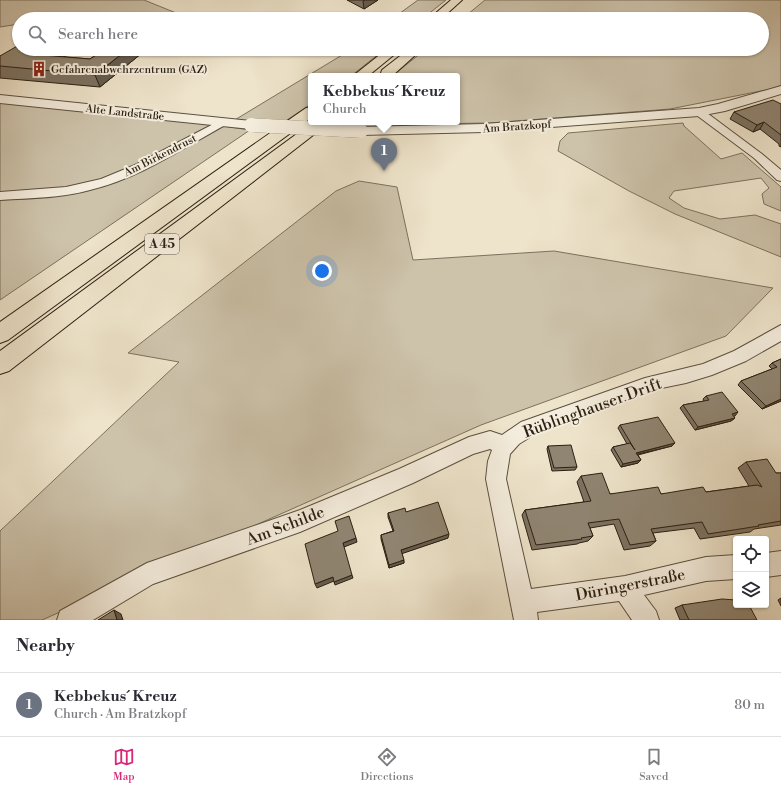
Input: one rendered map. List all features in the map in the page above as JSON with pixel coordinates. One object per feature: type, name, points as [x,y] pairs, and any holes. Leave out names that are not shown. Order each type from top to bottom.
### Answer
[{"type":"highway","points":[[442,12],[457,0]]},
{"type":"highway","points":[[364,73],[386,56]]},
{"type":"highway","points":[[387,73],[407,56]]},
{"type":"highway","name":"A 45","points":[[0,334],[308,113]]},
{"type":"highway","name":"A 45","points":[[0,364],[319,125]]},
{"type":"street","name":"Am Bratzkopf","points":[[251,125],[361,131],[484,128],[699,112],[720,108],[781,90]]},
{"type":"street","name":"Alte Landstraße","points":[[0,99],[251,125]]},
{"type":"street","points":[[699,112],[776,168],[781,177]]},
{"type":"street","name":"Am Birkendrust","points":[[0,196],[36,194],[89,187],[130,172],[223,122]]},
{"type":"street","name":"Rüblinghauser Drift","points":[[504,445],[513,436],[528,428],[651,383],[686,376],[706,370],[740,356],[781,332]]},
{"type":"street","name":"Am Schilde","points":[[69,620],[147,575],[300,521],[406,476],[469,446],[490,440],[504,445]]},
{"type":"street","points":[[504,445],[498,460],[496,479],[524,611]]},
{"type":"street","points":[[769,565],[781,564]]},
{"type":"street","name":"Düringerstraße","points":[[524,611],[706,569],[733,567]]},
{"type":"street","points":[[625,588],[647,620]]},
{"type":"shaded area","points":[[0,0],[144,0],[174,12],[12,12],[12,25],[0,27]]},
{"type":"shaded area","points":[[418,0],[446,0],[431,12],[402,12]]},
{"type":"shaded area","points":[[485,0],[781,0],[781,87],[670,109],[490,123],[460,123],[460,73],[396,73],[417,56],[769,56],[769,12],[470,12]]},
{"type":"shaded area","points":[[340,56],[376,56],[355,73],[312,73]]},
{"type":"shaded area","points":[[308,76],[308,106],[281,124],[233,121]]},
{"type":"shaded area","points":[[0,102],[215,124],[128,171],[88,185],[0,197]]},
{"type":"shaded area","points":[[683,123],[684,126],[721,159],[742,153],[781,187],[781,211],[764,204],[762,194],[769,188],[761,178],[674,191],[669,198],[684,208],[720,219],[755,215],[781,224],[781,257],[675,214],[629,191],[558,151],[560,141],[568,133]]},
{"type":"shaded area","points":[[223,126],[250,130],[0,300],[0,200],[40,198],[87,188]]},
{"type":"shaded area","points":[[359,181],[397,187],[413,260],[554,251],[773,288],[726,336],[481,425],[42,620],[0,620],[0,531],[179,362],[128,353],[336,191]]},
{"type":"building","points":[[12,49],[12,56],[55,56],[90,59],[94,56],[119,56],[95,75],[0,66],[0,56]]},
{"type":"building","points":[[773,100],[781,104],[781,135],[764,122],[757,125],[734,112]]},
{"type":"building","points":[[781,359],[781,399],[766,406],[741,381],[777,367],[772,363]]},
{"type":"building","points":[[722,392],[738,412],[732,414],[735,418],[698,427],[683,405],[709,400],[706,396]]},
{"type":"building","points":[[658,417],[675,443],[636,453],[641,460],[623,464],[613,447],[630,443],[635,450],[620,425]]},
{"type":"building","points":[[571,445],[577,467],[554,468],[548,446]]},
{"type":"building","points":[[767,459],[776,473],[781,473],[781,521],[758,525],[759,526],[708,534],[702,522],[651,529],[656,541],[630,545],[619,519],[588,523],[593,536],[581,538],[582,539],[536,545],[525,510],[591,501],[581,476],[602,473],[610,494],[658,487],[661,494],[703,487],[706,492],[757,485],[762,487],[746,462]]},
{"type":"building","points":[[438,502],[449,534],[401,550],[404,560],[389,565],[381,535],[394,531],[388,513],[405,508],[406,512]]},
{"type":"building","points":[[349,516],[356,538],[343,543],[352,575],[334,582],[333,577],[315,584],[305,544],[338,531],[335,521]]},
{"type":"building","points":[[722,599],[733,600],[733,608],[751,608],[757,620],[689,620],[682,605]]},
{"type":"building","points":[[114,610],[117,620],[98,620]]},
{"type":"place","name":"Gefahrenabwehrzentrum (GAZ)","points":[[39,69]]},
{"type":"place","name":"Kebbekus´ Kreuz","points":[[384,171]]}]
